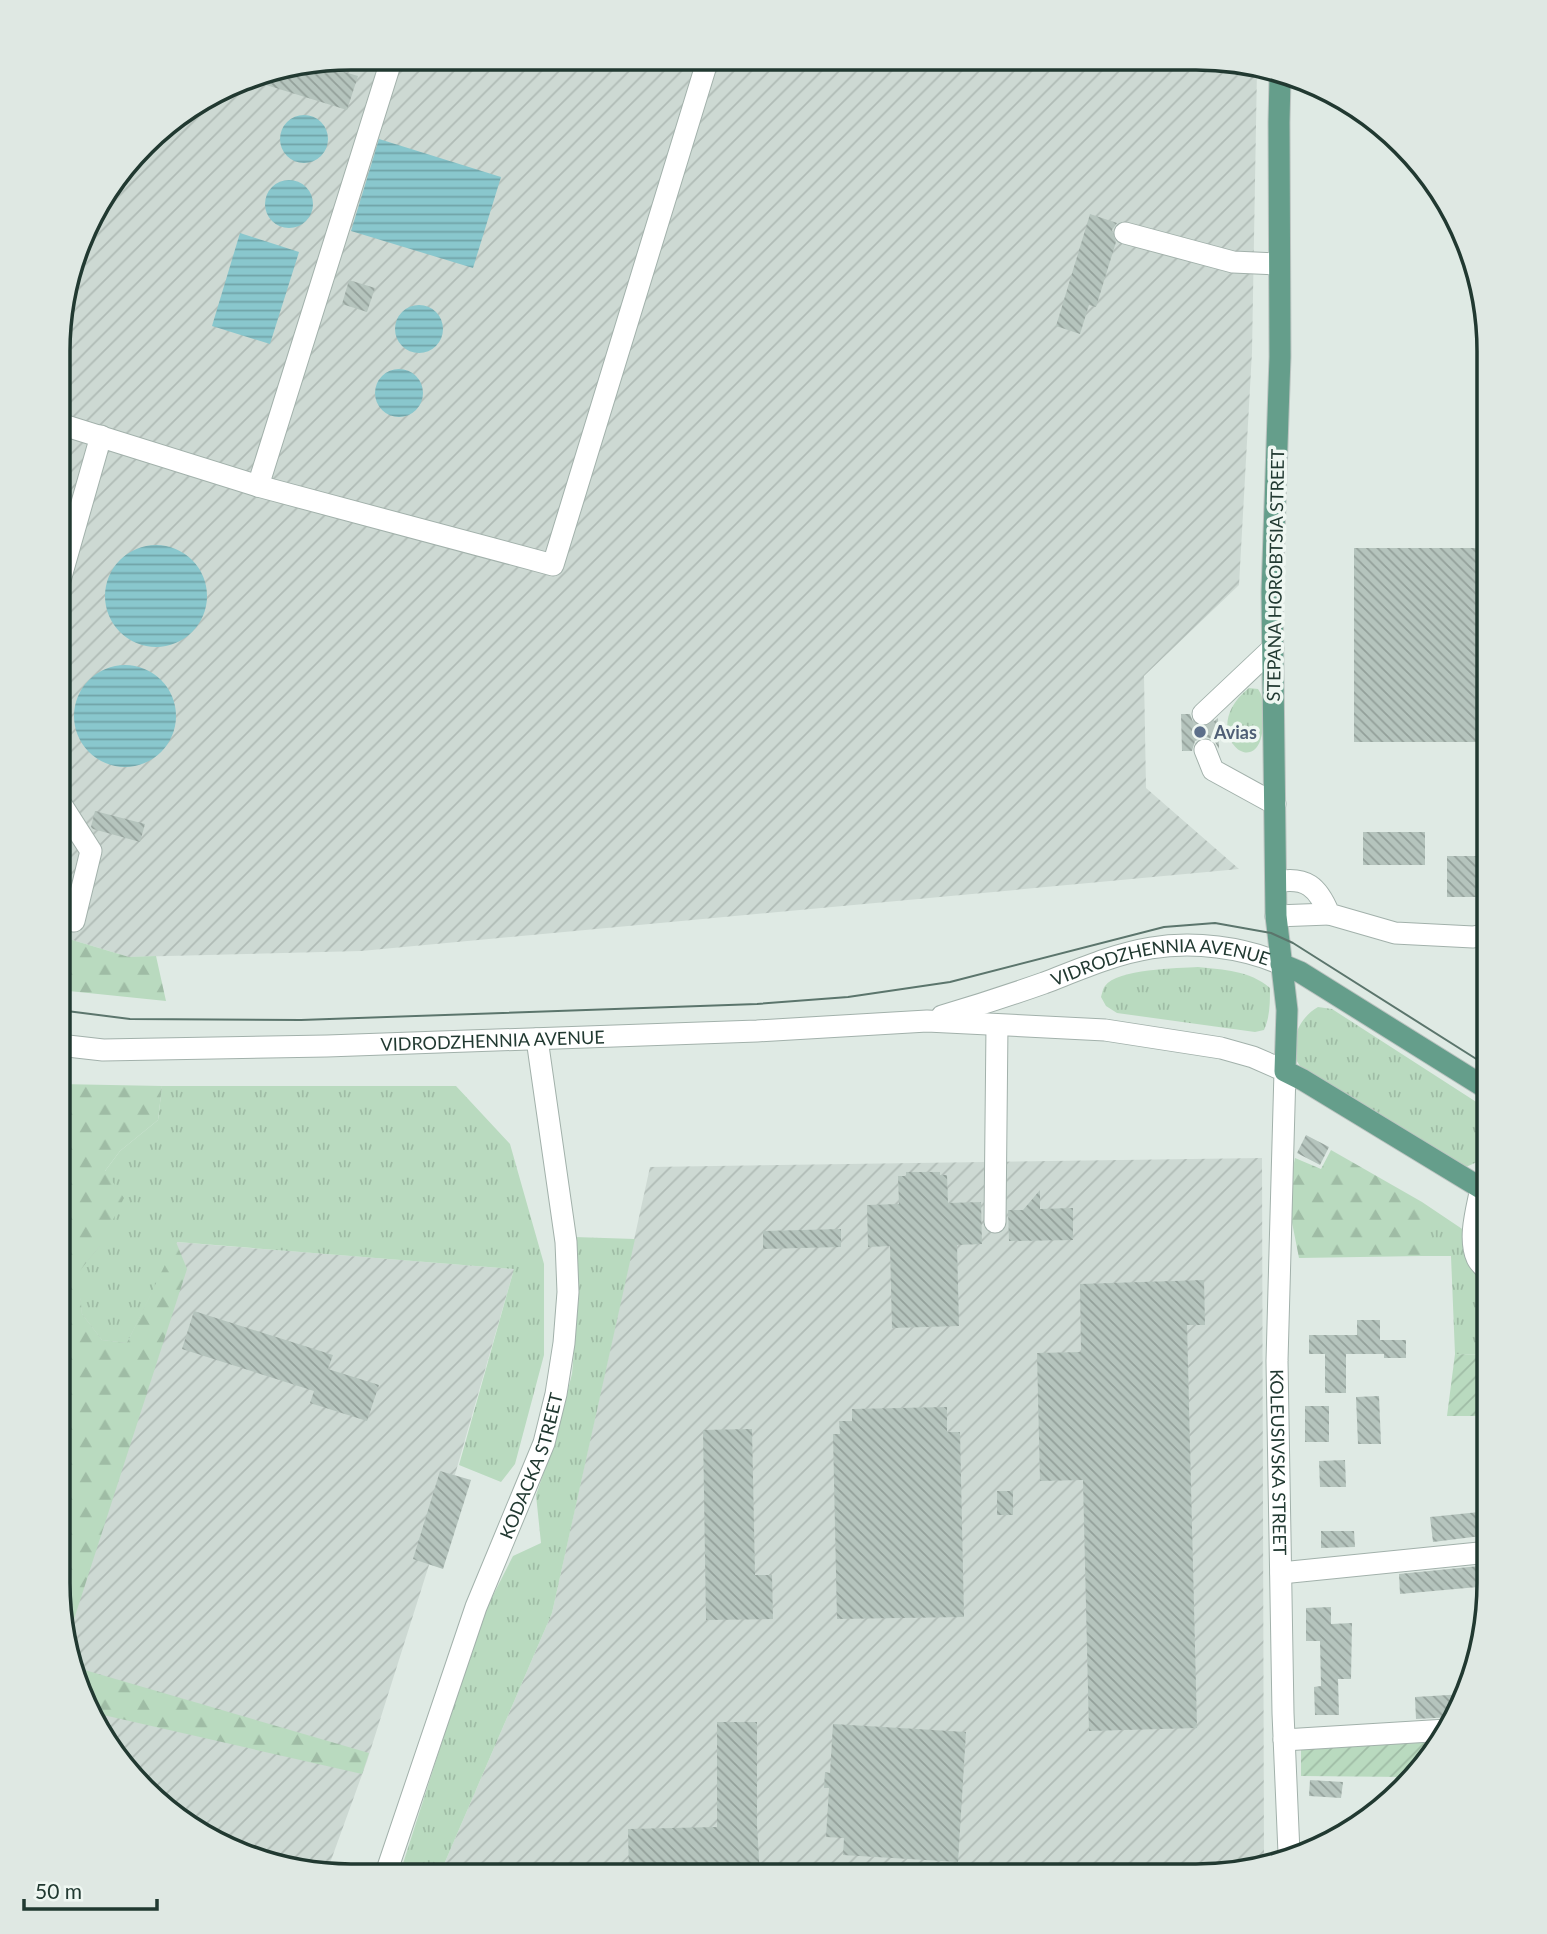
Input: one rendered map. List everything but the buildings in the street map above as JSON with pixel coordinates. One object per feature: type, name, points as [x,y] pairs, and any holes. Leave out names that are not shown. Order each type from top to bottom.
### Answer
[{"type":"main road","name":"STEPANA HOROBTSIA STREET","points":[[1280,83],[1280,356],[1272,592],[1276,916],[1287,1010],[1285,1071]]},
{"type":"main road","name":"VIDRODZHENNIA AVENUE","points":[[1282,964],[1300,972],[1477,1083]]},
{"type":"main road","name":"VIDRODZHENNIA AVENUE","points":[[1285,1071],[1477,1180]]},
{"type":"street","points":[[258,485],[388,70]]},
{"type":"street","points":[[70,427],[258,485],[553,565],[705,70]]},
{"type":"street","points":[[1125,233],[1233,262],[1279,264]]},
{"type":"street","points":[[70,545],[101,436]]},
{"type":"street","points":[[1203,713],[1273,648]]},
{"type":"street","points":[[1205,750],[1213,770],[1275,804]]},
{"type":"street","points":[[70,818],[91,851],[74,921]]},
{"type":"street","points":[[1276,882],[1287,879],[1304,882],[1315,888],[1329,914]]},
{"type":"street","points":[[1276,916],[1329,914],[1395,933],[1477,936]]},
{"type":"street","name":"VIDRODZHENNIA AVENUE","points":[[927,1021],[1003,998],[1093,964],[1151,948],[1210,946],[1260,955],[1282,964]]},
{"type":"street","name":"VIDRODZHENNIA AVENUE","points":[[70,1046],[103,1050],[313,1046],[537,1039],[927,1021],[1105,1030],[1221,1048],[1285,1071]]},
{"type":"street","points":[[995,1222],[997,1025]]},
{"type":"street","name":"KODACKA STREET","points":[[389,1864],[476,1607],[544,1443],[556,1394],[568,1292],[566,1242],[537,1039]]},
{"type":"street","name":"KOLEUSIVSKA STREET","points":[[1285,1071],[1277,1360],[1284,1740],[1289,1848]]},
{"type":"street","points":[[1477,1218],[1474,1229],[1477,1259]]},
{"type":"street","points":[[1281,1573],[1477,1553]]},
{"type":"street","points":[[1284,1740],[1435,1731]]},
{"type":"shaded area","points":[[351,70],[1196,70],[1257,77],[1252,352],[1239,585],[1144,676],[1146,788],[1239,869],[361,951],[129,957],[70,939],[72,315],[91,244],[117,195],[152,152],[180,128],[227,99],[261,85],[315,72]]},
{"type":"shaded area","points":[[1262,1158],[1264,1855],[1232,1862],[1196,1864],[444,1864],[552,1613],[650,1167]]},
{"type":"shaded area","points":[[70,1208],[176,1242],[514,1269],[429,1565],[367,1761],[330,1863],[297,1859],[244,1843],[180,1806],[152,1782],[128,1754],[99,1707],[85,1673],[72,1619]]},
{"type":"green space","points":[[1249,688],[1258,689],[1262,697],[1263,721],[1260,741],[1253,751],[1244,752],[1235,747],[1229,736],[1228,721],[1234,705]]},
{"type":"green space","points":[[70,939],[129,957],[156,956],[166,1001],[70,991]]},
{"type":"green space","points":[[1198,967],[1245,974],[1270,988],[1269,1015],[1264,1030],[1255,1032],[1117,1013],[1106,1006],[1101,997],[1105,986],[1122,976],[1148,970]]},
{"type":"green space","points":[[1318,1007],[1332,1009],[1477,1102],[1477,1162],[1466,1167],[1457,1165],[1300,1066],[1294,1042],[1300,1025]]},
{"type":"green space","points":[[70,1084],[162,1086],[158,1120],[120,1151],[105,1171],[124,1198],[99,1247],[78,1273],[82,1314],[102,1340],[127,1343],[176,1242],[187,1269],[73,1623],[70,1583]]},
{"type":"green space","points":[[162,1086],[456,1086],[510,1144],[544,1264],[544,1355],[515,1464],[501,1482],[459,1465],[514,1269],[177,1242],[127,1343],[102,1340],[82,1314],[77,1273],[99,1247],[105,1171],[120,1151],[158,1120]]},
{"type":"green space","points":[[1331,1150],[1422,1202],[1422,1256],[1299,1258],[1287,1197],[1295,1158],[1321,1169]]},
{"type":"green space","points":[[1422,1202],[1477,1239],[1477,1355],[1455,1354],[1451,1256],[1422,1256]]},
{"type":"green space","points":[[574,1237],[635,1239],[552,1613],[444,1864],[403,1864],[482,1617],[513,1556],[541,1543],[536,1495],[554,1443],[572,1374],[579,1292]]},
{"type":"green space","points":[[1455,1354],[1477,1355],[1477,1416],[1447,1416]]},
{"type":"green space","points":[[84,1670],[369,1753],[362,1774],[104,1715]]},
{"type":"green space","points":[[1427,1743],[1399,1777],[1301,1776],[1301,1748]]},
{"type":"water","points":[[304,115],[321,122],[328,139],[321,156],[304,163],[287,156],[280,139],[287,122]]},
{"type":"water","points":[[379,139],[501,177],[473,268],[351,231]]},
{"type":"water","points":[[289,180],[306,187],[313,204],[306,221],[289,228],[272,221],[265,204],[272,187]]},
{"type":"water","points":[[240,233],[299,252],[270,344],[212,326]]},
{"type":"water","points":[[419,305],[436,312],[443,329],[436,346],[419,353],[402,346],[395,329],[402,312]]},
{"type":"water","points":[[399,369],[416,376],[423,393],[416,410],[399,417],[382,410],[375,393],[382,376]]},
{"type":"water","points":[[156,545],[175,549],[192,560],[203,577],[207,596],[203,615],[192,632],[175,643],[156,647],[137,643],[120,632],[109,615],[105,596],[109,577],[120,560],[137,549]]},
{"type":"water","points":[[125,665],[144,669],[161,680],[172,697],[176,716],[172,735],[161,752],[144,763],[125,767],[106,763],[89,752],[78,735],[74,716],[78,697],[89,680],[106,669]]},
{"type":"tunnel","points":[[1203,714],[1205,750]]},
{"type":"tram line","points":[[70,1011],[130,1019],[301,1020],[757,1004],[848,997],[950,982],[1164,927],[1215,923],[1271,933],[1293,943],[1477,1059]]},
{"type":"place","name":"Avias","points":[[1200,732]]}]
